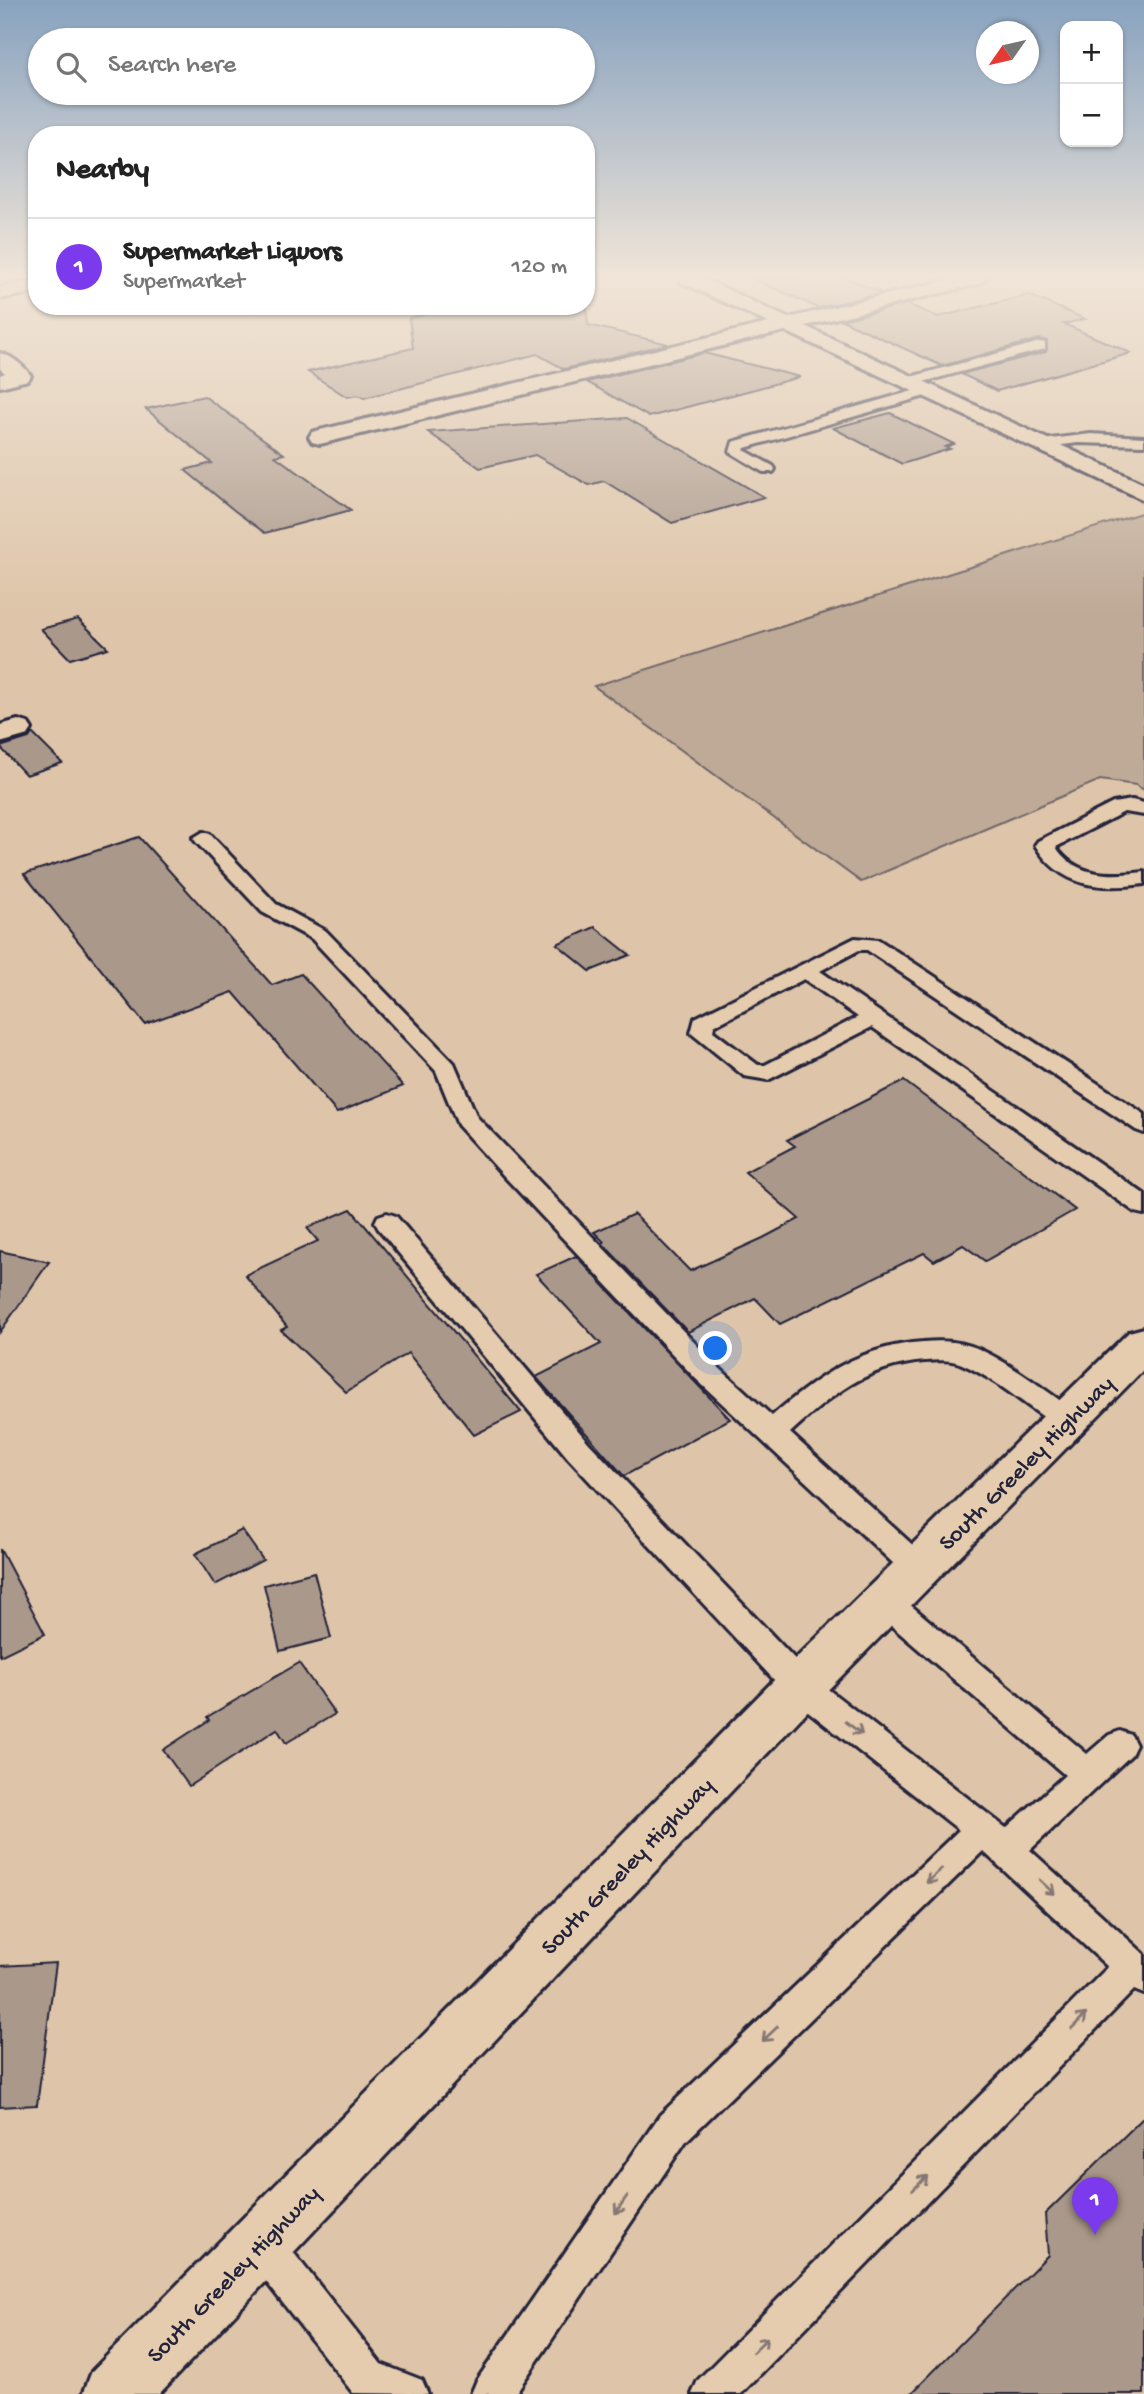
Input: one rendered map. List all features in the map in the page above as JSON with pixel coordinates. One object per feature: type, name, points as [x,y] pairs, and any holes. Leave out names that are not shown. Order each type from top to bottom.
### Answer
[{"type":"main road","points":[[320,437],[515,390]]},
{"type":"main road","points":[[926,390],[1144,493]]},
{"type":"main road","name":"South Greeley Highway","points":[[115,2394],[800,1686],[1144,1343]]},
{"type":"lane","points":[[768,468],[737,452],[738,445],[907,390]]},
{"type":"lane","points":[[1039,444],[1057,439],[1083,438],[1144,441]]},
{"type":"lane","points":[[1144,809],[1120,807],[1045,845],[1051,857],[1075,874],[1100,881],[1119,882],[1144,878]]},
{"type":"lane","points":[[202,838],[269,908],[319,935],[446,1068],[466,1120],[697,1362],[771,1433],[901,1585],[1088,1775]]},
{"type":"lane","points":[[874,1017],[768,1073],[752,1071],[702,1033],[703,1023],[855,944],[872,944],[1144,1125]]},
{"type":"lane","points":[[805,971],[1144,1206]]},
{"type":"lane","points":[[387,1222],[578,1450],[800,1686],[995,1839],[1139,1972],[712,2394]]},
{"type":"lane","points":[[771,1433],[831,1381],[863,1362],[911,1351],[944,1350],[970,1356],[1067,1419]]},
{"type":"lane","points":[[491,2394],[673,2128],[995,1839],[1088,1775],[1120,1745]]},
{"type":"lane","points":[[261,2243],[367,2379],[408,2394]]},
{"type":"shaded area","points":[[1144,512],[1144,790],[1136,785],[1100,780],[861,882],[594,686]]},
{"type":"building","points":[[336,390],[397,390],[364,398],[358,395],[347,397]]},
{"type":"building","points":[[601,390],[752,390],[649,417]]},
{"type":"building","points":[[204,396],[284,454],[275,456],[351,510],[265,533],[235,511],[185,470],[212,463],[146,409]]},
{"type":"building","points":[[890,413],[954,444],[945,447],[950,449],[902,464],[833,428]]},
{"type":"building","points":[[627,418],[764,497],[672,523],[604,481],[589,485],[535,455],[480,468],[428,432]]},
{"type":"building","points":[[78,619],[108,648],[70,659],[41,629]]},
{"type":"building","points":[[32,733],[62,763],[26,775],[0,747],[29,738]]},
{"type":"building","points":[[139,837],[272,985],[301,974],[403,1086],[337,1113],[233,992],[145,1024],[24,874]]},
{"type":"building","points":[[595,927],[630,955],[590,971],[557,944]]},
{"type":"building","points":[[904,1081],[1075,1210],[985,1261],[963,1245],[934,1261],[924,1253],[780,1324],[755,1298],[688,1332],[594,1232],[634,1214],[690,1271],[763,1238],[799,1219],[745,1172],[795,1146],[787,1140]]},
{"type":"building","points":[[351,1209],[521,1412],[474,1435],[408,1353],[346,1392],[281,1330],[287,1327],[245,1275],[318,1241],[307,1228]]},
{"type":"building","points":[[0,1251],[49,1262],[0,1332]]},
{"type":"building","points":[[576,1256],[730,1419],[624,1476],[536,1377],[601,1344],[536,1274]]},
{"type":"building","points":[[242,1530],[263,1560],[215,1585],[195,1554]]},
{"type":"building","points":[[0,1549],[45,1634],[0,1656]]},
{"type":"building","points":[[314,1572],[331,1638],[280,1651],[264,1585]]},
{"type":"building","points":[[299,1663],[335,1714],[286,1743],[277,1729],[189,1786],[163,1750],[209,1720],[207,1717]]},
{"type":"building","points":[[56,1963],[37,2105],[0,2107],[0,1966]]},
{"type":"building","points":[[1144,2117],[1144,2394],[911,2394],[1048,2255],[1045,2214]]},
{"type":"place","name":"Supermarket Liquors","points":[[1095,2235]]}]
